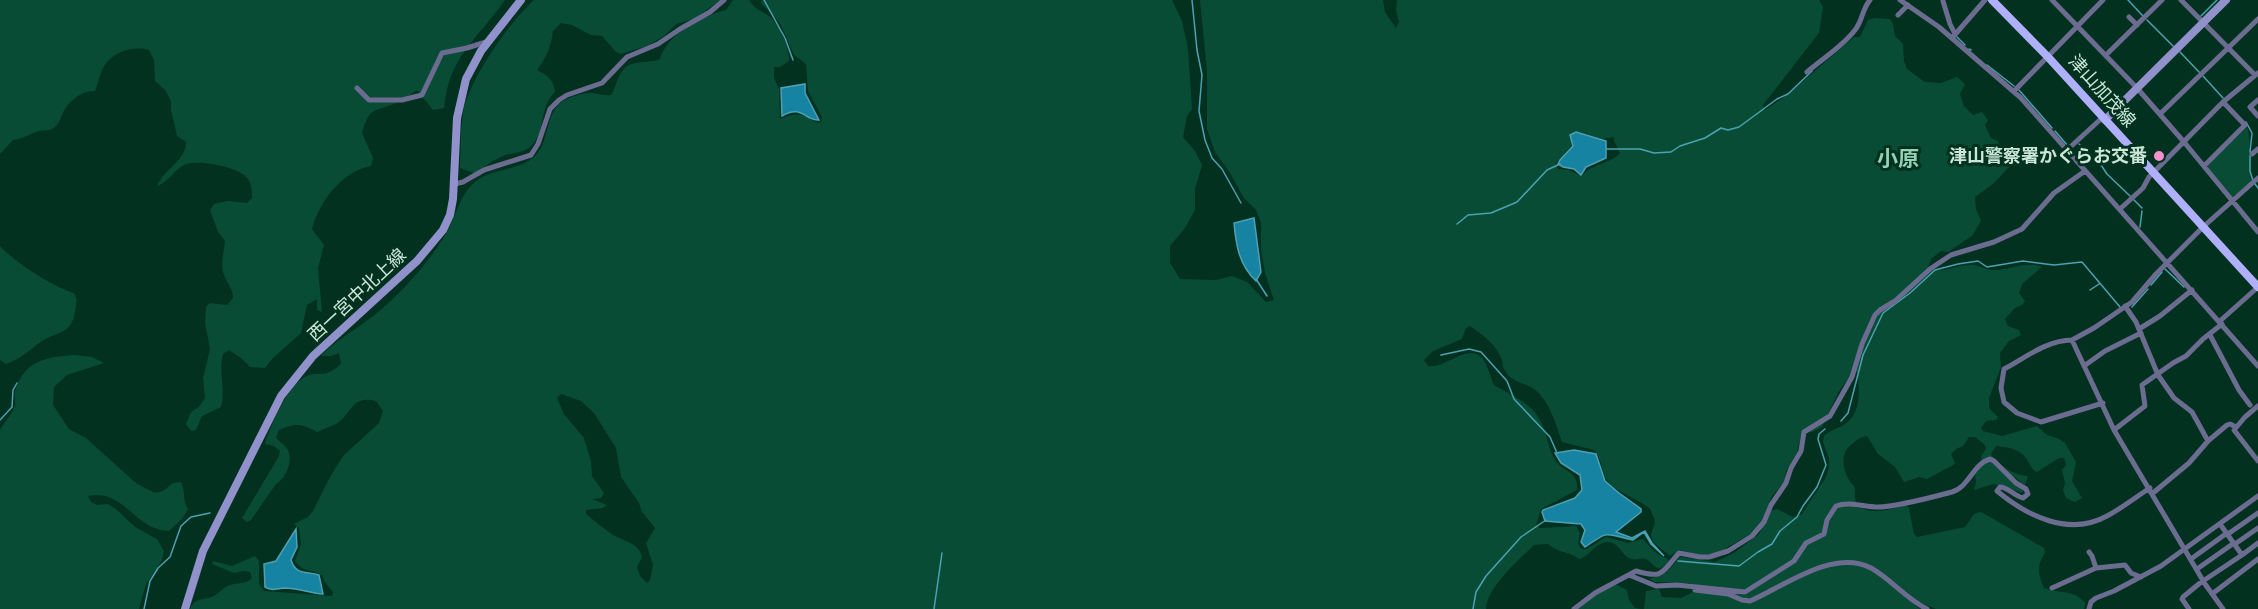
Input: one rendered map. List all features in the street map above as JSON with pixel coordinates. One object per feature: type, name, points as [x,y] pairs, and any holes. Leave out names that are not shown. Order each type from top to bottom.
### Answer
[{"type":"main road","name":"西一宮中北上線","points":[[185,609],[203,551],[281,396],[314,356],[432,244],[450,215],[455,184],[456,134],[460,99],[473,64],[521,0]]},
{"type":"main road","name":"津山加茂線","points":[[1992,0],[2048,57],[2258,287]]},
{"type":"main road","points":[[2104,118],[2226,0]]},
{"type":"street","points":[[455,184],[484,170],[531,155],[538,144],[550,109],[560,100],[567,95],[602,83],[627,57],[658,44],[710,12],[724,0]]},
{"type":"street","points":[[1807,72],[1848,38],[1860,23],[1864,9],[1870,0]]},
{"type":"street","points":[[1900,0],[1954,36],[2014,91],[2258,366]]},
{"type":"street","points":[[1898,15],[1915,0]]},
{"type":"street","points":[[1954,36],[1985,0]]},
{"type":"street","points":[[2052,0],[2137,88],[2258,232]]},
{"type":"street","points":[[2014,91],[2103,0]]},
{"type":"street","points":[[2106,55],[2162,0]]},
{"type":"street","points":[[2120,209],[2143,188],[2154,173],[2223,102],[2256,74],[2181,0]]},
{"type":"street","points":[[1943,1],[1954,36]]},
{"type":"street","points":[[2129,17],[2136,25]]},
{"type":"street","points":[[2160,114],[2258,19]]},
{"type":"street","points":[[357,88],[369,100],[402,99],[422,95],[442,53],[467,48],[489,40]]},
{"type":"street","points":[[2258,100],[2250,107],[2258,116]]},
{"type":"street","points":[[2204,166],[2245,125],[2223,102]]},
{"type":"street","points":[[2067,150],[2104,118]]},
{"type":"street","points":[[2252,154],[2258,149]]},
{"type":"street","points":[[1574,609],[1594,593],[1636,571],[1654,576],[1665,569],[1679,553],[1709,557],[1728,551],[1752,537],[1764,522],[1771,505],[1786,483],[1791,468],[1801,451],[1804,432],[1830,416],[1852,377],[1862,344],[1875,315],[1895,301],[1930,269],[1951,255],[1994,242],[2022,229],[2054,193],[2085,171]]},
{"type":"street","points":[[2103,403],[2045,422],[2017,413],[2004,402],[2001,388],[2004,369],[2041,348],[2072,340],[2126,306],[2204,227],[2258,178]]},
{"type":"street","points":[[2114,430],[2145,406],[2142,385],[2186,356],[2258,287]]},
{"type":"street","points":[[2084,366],[2105,351],[2140,332],[2192,290]]},
{"type":"street","points":[[2126,306],[2157,373],[2174,398],[2192,412],[2208,441]]},
{"type":"street","points":[[2210,335],[2239,390],[2250,405]]},
{"type":"street","points":[[2072,340],[2114,430],[2203,581],[2223,609]]},
{"type":"street","points":[[2258,406],[2236,428],[2235,434],[2258,461]]},
{"type":"street","points":[[1629,575],[1656,586],[1688,586],[1745,592],[1794,561],[1806,543],[1824,534],[1827,520],[1836,506],[1851,504],[1879,507],[1951,492],[1963,486],[1979,466],[1990,459],[2028,491],[2023,498],[2003,487],[1997,491],[2044,520],[2054,524],[2076,525],[2100,519],[2151,490],[2189,463],[2208,441],[2227,425],[2230,424],[2236,428]]},
{"type":"street","points":[[2089,609],[2091,602],[2096,598],[2161,566],[2258,497]]},
{"type":"street","points":[[2191,559],[2258,513]]},
{"type":"street","points":[[2220,524],[2243,554],[2258,559]]},
{"type":"street","points":[[2197,569],[2258,528]]},
{"type":"street","points":[[2189,609],[2183,597],[2258,543]]},
{"type":"street","points":[[2089,552],[2096,568]]},
{"type":"street","points":[[2212,594],[2258,559]]},
{"type":"street","points":[[1688,586],[1691,589],[1728,594],[1750,601],[1802,573],[1836,564],[1858,562],[1877,572],[1927,609]]},
{"type":"street","points":[[2052,588],[2096,568],[2125,565],[2131,573],[2141,577]]},
{"type":"green space","points":[[0,0],[505,0],[458,62],[447,90],[444,108],[433,110],[417,90],[405,99],[370,114],[362,133],[373,158],[371,166],[351,174],[333,189],[320,208],[312,229],[324,245],[318,268],[322,312],[317,310],[317,299],[307,305],[301,333],[265,368],[250,367],[229,350],[223,354],[221,407],[202,416],[196,430],[191,431],[186,424],[191,412],[199,407],[205,398],[203,378],[210,349],[205,323],[206,307],[210,303],[227,305],[233,298],[223,271],[225,241],[218,232],[210,210],[214,204],[228,201],[247,203],[252,198],[250,183],[245,176],[226,167],[193,163],[182,166],[165,182],[157,186],[179,160],[186,142],[177,136],[171,101],[165,90],[155,81],[154,60],[149,50],[142,49],[121,52],[109,60],[104,66],[95,91],[82,94],[71,102],[55,127],[13,140],[0,154]]},
{"type":"green space","points":[[534,0],[720,0],[694,19],[676,24],[664,36],[647,46],[621,54],[616,52],[602,36],[591,35],[572,25],[561,23],[553,31],[548,51],[537,70],[549,78],[555,92],[544,111],[540,132],[533,144],[523,151],[499,158],[474,173],[460,168],[463,113],[473,84],[491,52]]},
{"type":"green space","points":[[733,0],[749,0],[774,21],[784,37],[789,61],[780,67],[774,67],[774,78],[779,89],[780,119],[799,115],[808,117],[817,123],[821,122],[822,117],[808,91],[806,64],[794,55],[781,25],[761,3],[762,0],[1172,0],[1182,21],[1188,49],[1192,109],[1187,116],[1183,137],[1195,151],[1202,165],[1195,189],[1195,210],[1185,228],[1170,246],[1170,263],[1180,279],[1216,280],[1232,276],[1247,282],[1266,302],[1274,300],[1265,273],[1261,249],[1261,223],[1256,210],[1244,198],[1215,152],[1207,129],[1207,71],[1200,0],[1383,0],[1385,12],[1396,28],[1399,22],[1396,10],[1397,0],[1819,0],[1823,7],[1819,33],[1763,105],[1765,110],[1786,96],[1854,37],[1860,37],[1868,20],[1890,19],[1895,36],[1903,44],[1907,69],[1925,82],[1941,83],[1957,77],[1965,84],[1960,94],[1964,106],[1973,115],[1982,112],[1988,120],[1985,125],[1991,138],[1998,141],[2010,166],[1993,184],[1975,197],[1976,209],[1981,221],[1972,236],[1948,252],[1941,251],[1931,259],[1928,268],[1943,270],[1972,265],[1991,270],[2023,265],[2042,267],[2022,284],[2019,293],[2025,301],[2005,319],[2008,326],[2019,330],[2021,335],[2009,341],[2000,353],[2001,367],[1989,398],[1989,408],[1998,417],[1996,420],[1986,421],[1981,428],[1983,431],[2002,436],[2037,426],[2047,435],[2065,443],[2076,462],[2072,481],[2082,498],[2075,502],[2066,498],[2063,490],[2065,483],[2062,470],[2066,465],[2064,458],[2059,458],[2037,472],[2018,451],[1996,446],[1991,454],[1997,462],[2012,472],[2028,476],[2025,485],[2010,475],[2011,481],[2023,493],[1993,484],[1974,490],[1975,474],[1982,464],[1981,456],[1986,449],[1985,445],[1975,437],[1969,437],[1963,446],[1951,454],[1955,463],[1953,465],[1927,479],[1919,477],[1904,482],[1895,467],[1878,454],[1865,436],[1845,452],[1846,474],[1855,488],[1855,499],[1864,509],[1878,511],[1906,505],[1909,508],[1914,534],[1917,537],[1965,527],[1974,514],[1981,512],[2044,548],[2045,553],[2039,570],[2044,588],[2076,596],[2085,603],[2084,609],[1936,609],[1919,602],[1914,605],[1920,609],[1644,609],[1646,591],[1659,589],[1662,597],[1681,598],[1691,593],[1694,588],[1690,583],[1655,582],[1649,579],[1666,573],[1680,557],[1715,562],[1734,553],[1759,534],[1771,511],[1777,509],[1793,517],[1802,514],[1825,479],[1829,468],[1829,459],[1823,442],[1824,436],[1847,422],[1856,410],[1859,395],[1857,372],[1853,372],[1839,391],[1822,427],[1812,432],[1804,430],[1802,432],[1797,452],[1786,471],[1785,481],[1772,496],[1762,522],[1752,533],[1721,551],[1703,556],[1680,550],[1670,556],[1653,542],[1651,535],[1655,522],[1650,509],[1610,484],[1594,450],[1562,442],[1552,414],[1540,394],[1510,377],[1503,368],[1502,360],[1493,345],[1470,326],[1466,328],[1462,339],[1433,351],[1424,360],[1428,366],[1435,366],[1463,354],[1476,354],[1484,361],[1494,385],[1520,400],[1537,415],[1554,458],[1575,478],[1577,490],[1541,509],[1536,525],[1540,528],[1576,526],[1580,533],[1578,544],[1581,549],[1587,549],[1606,537],[1628,543],[1643,539],[1657,553],[1667,558],[1669,561],[1665,565],[1658,568],[1645,559],[1632,559],[1617,546],[1607,542],[1579,559],[1548,544],[1534,545],[1497,583],[1487,601],[1486,609],[190,609],[198,600],[214,596],[228,586],[252,578],[250,572],[234,573],[212,564],[213,561],[232,566],[255,556],[259,561],[259,584],[264,591],[332,596],[333,592],[324,581],[323,576],[301,567],[295,561],[301,544],[299,528],[294,524],[308,517],[313,511],[343,456],[379,423],[383,411],[376,401],[361,401],[353,406],[342,420],[317,432],[298,425],[279,430],[276,438],[288,451],[289,466],[282,479],[251,520],[247,522],[242,518],[279,456],[280,451],[274,446],[265,444],[287,395],[300,380],[313,374],[326,373],[341,364],[339,353],[321,356],[385,306],[420,270],[439,245],[466,192],[476,181],[528,162],[539,152],[551,116],[559,104],[585,93],[611,95],[619,76],[628,65],[660,59],[670,42],[687,27],[726,10]],"holes":[[[1576,131],[1602,139],[1614,137],[1620,153],[1582,176],[1568,170],[1558,169],[1556,163],[1572,145],[1570,134]],[[561,394],[581,401],[594,413],[616,448],[621,477],[639,503],[642,512],[655,528],[646,543],[653,565],[650,580],[647,583],[640,576],[637,567],[642,557],[638,548],[613,535],[586,514],[586,510],[603,508],[607,505],[592,499],[601,498],[604,493],[592,476],[591,461],[584,438],[564,414],[557,398]]]},
{"type":"green space","points":[[2247,127],[2251,182],[2231,198],[2208,165]]},
{"type":"green space","points":[[0,246],[35,274],[74,293],[76,300],[73,319],[67,329],[42,341],[21,357],[6,364],[0,360]]},
{"type":"green space","points":[[73,355],[92,357],[104,363],[67,375],[54,387],[53,405],[69,429],[86,438],[137,484],[155,493],[163,491],[173,483],[181,482],[188,509],[182,519],[169,531],[147,524],[111,498],[100,495],[88,496],[91,502],[97,505],[108,504],[116,509],[135,527],[157,539],[164,551],[162,560],[146,584],[139,609],[0,609],[0,430],[15,406],[15,392],[24,373],[45,359]]},
{"type":"green space","points":[[1615,584],[1627,590],[1629,600],[1635,608],[1641,609],[1578,609],[1591,598]]},
{"type":"water","points":[[805,84],[805,93],[819,120],[814,120],[799,112],[782,116],[781,88]]},
{"type":"water","points":[[1576,132],[1606,141],[1606,158],[1586,167],[1581,175],[1574,169],[1558,164],[1573,146],[1570,135]]},
{"type":"water","points":[[1254,218],[1261,272],[1256,281],[1250,275],[1239,254],[1234,223]]},
{"type":"water","points":[[1574,450],[1596,454],[1605,481],[1641,509],[1641,512],[1616,532],[1632,538],[1645,531],[1664,556],[1651,544],[1644,532],[1633,540],[1604,535],[1585,547],[1581,542],[1585,530],[1581,524],[1545,521],[1543,510],[1575,498],[1582,490],[1580,475],[1561,463],[1555,453]]},
{"type":"water","points":[[296,529],[297,547],[291,560],[293,565],[299,571],[319,575],[323,594],[265,587],[264,564],[276,561]]},
{"type":"waterway","points":[[764,0],[785,38],[793,60]]},
{"type":"waterway","points":[[1192,0],[1202,75],[1199,111],[1205,140],[1212,158],[1222,169],[1241,203]]},
{"type":"waterway","points":[[2128,0],[2143,16]]},
{"type":"waterway","points":[[2201,16],[2217,0]]},
{"type":"waterway","points":[[2147,20],[2173,46]]},
{"type":"waterway","points":[[1957,37],[1965,45]]},
{"type":"waterway","points":[[2180,52],[2200,73]]},
{"type":"waterway","points":[[1987,65],[2014,86]]},
{"type":"waterway","points":[[1607,149],[1671,152],[1680,146],[1705,138],[1721,128],[1728,130],[1739,127],[1777,99],[1788,94],[1812,71]]},
{"type":"waterway","points":[[2203,76],[2223,98]]},
{"type":"waterway","points":[[2019,90],[2052,128]]},
{"type":"waterway","points":[[2246,122],[2252,133],[2250,152]]},
{"type":"waterway","points":[[2055,131],[2068,146]]},
{"type":"waterway","points":[[2079,144],[2095,158]]},
{"type":"waterway","points":[[2250,156],[2253,181]]},
{"type":"waterway","points":[[2099,162],[2107,174],[2130,196]]},
{"type":"waterway","points":[[1457,224],[1468,215],[1491,213],[1517,202],[1547,170],[1560,164]]},
{"type":"waterway","points":[[2255,184],[2258,188]]},
{"type":"waterway","points":[[2134,200],[2142,208]]},
{"type":"waterway","points":[[2140,227],[2142,211]]},
{"type":"waterway","points":[[1841,421],[1848,413],[1863,355],[1883,313],[1935,270],[1978,261],[1987,267],[2023,261],[2054,265],[2082,262],[2120,307]]},
{"type":"waterway","points":[[2165,269],[2184,287]]},
{"type":"waterway","points":[[2151,285],[2162,272]]},
{"type":"waterway","points":[[1256,279],[1267,296]]},
{"type":"waterway","points":[[2090,290],[2099,284]]},
{"type":"waterway","points":[[2132,307],[2148,289]]},
{"type":"waterway","points":[[1441,355],[1469,349],[1481,352],[1507,381],[1514,399],[1550,437],[1557,453]]},
{"type":"waterway","points":[[0,420],[12,407],[13,390],[17,383]]},
{"type":"waterway","points":[[1678,561],[1739,566],[1772,544],[1780,531],[1797,517],[1817,487],[1826,465],[1818,439],[1819,434],[1825,429]]},
{"type":"waterway","points":[[144,609],[150,581],[158,568],[170,557],[181,526],[191,517],[210,513]]},
{"type":"waterway","points":[[1473,609],[1476,592],[1486,576],[1521,537],[1546,520]]},
{"type":"waterway","points":[[934,609],[942,553]]},
{"type":"place","name":"津山警察署かぐらお交番","points":[[2159,156]]},
{"type":"district","name":"小原","points":[[1898,159]]}]
